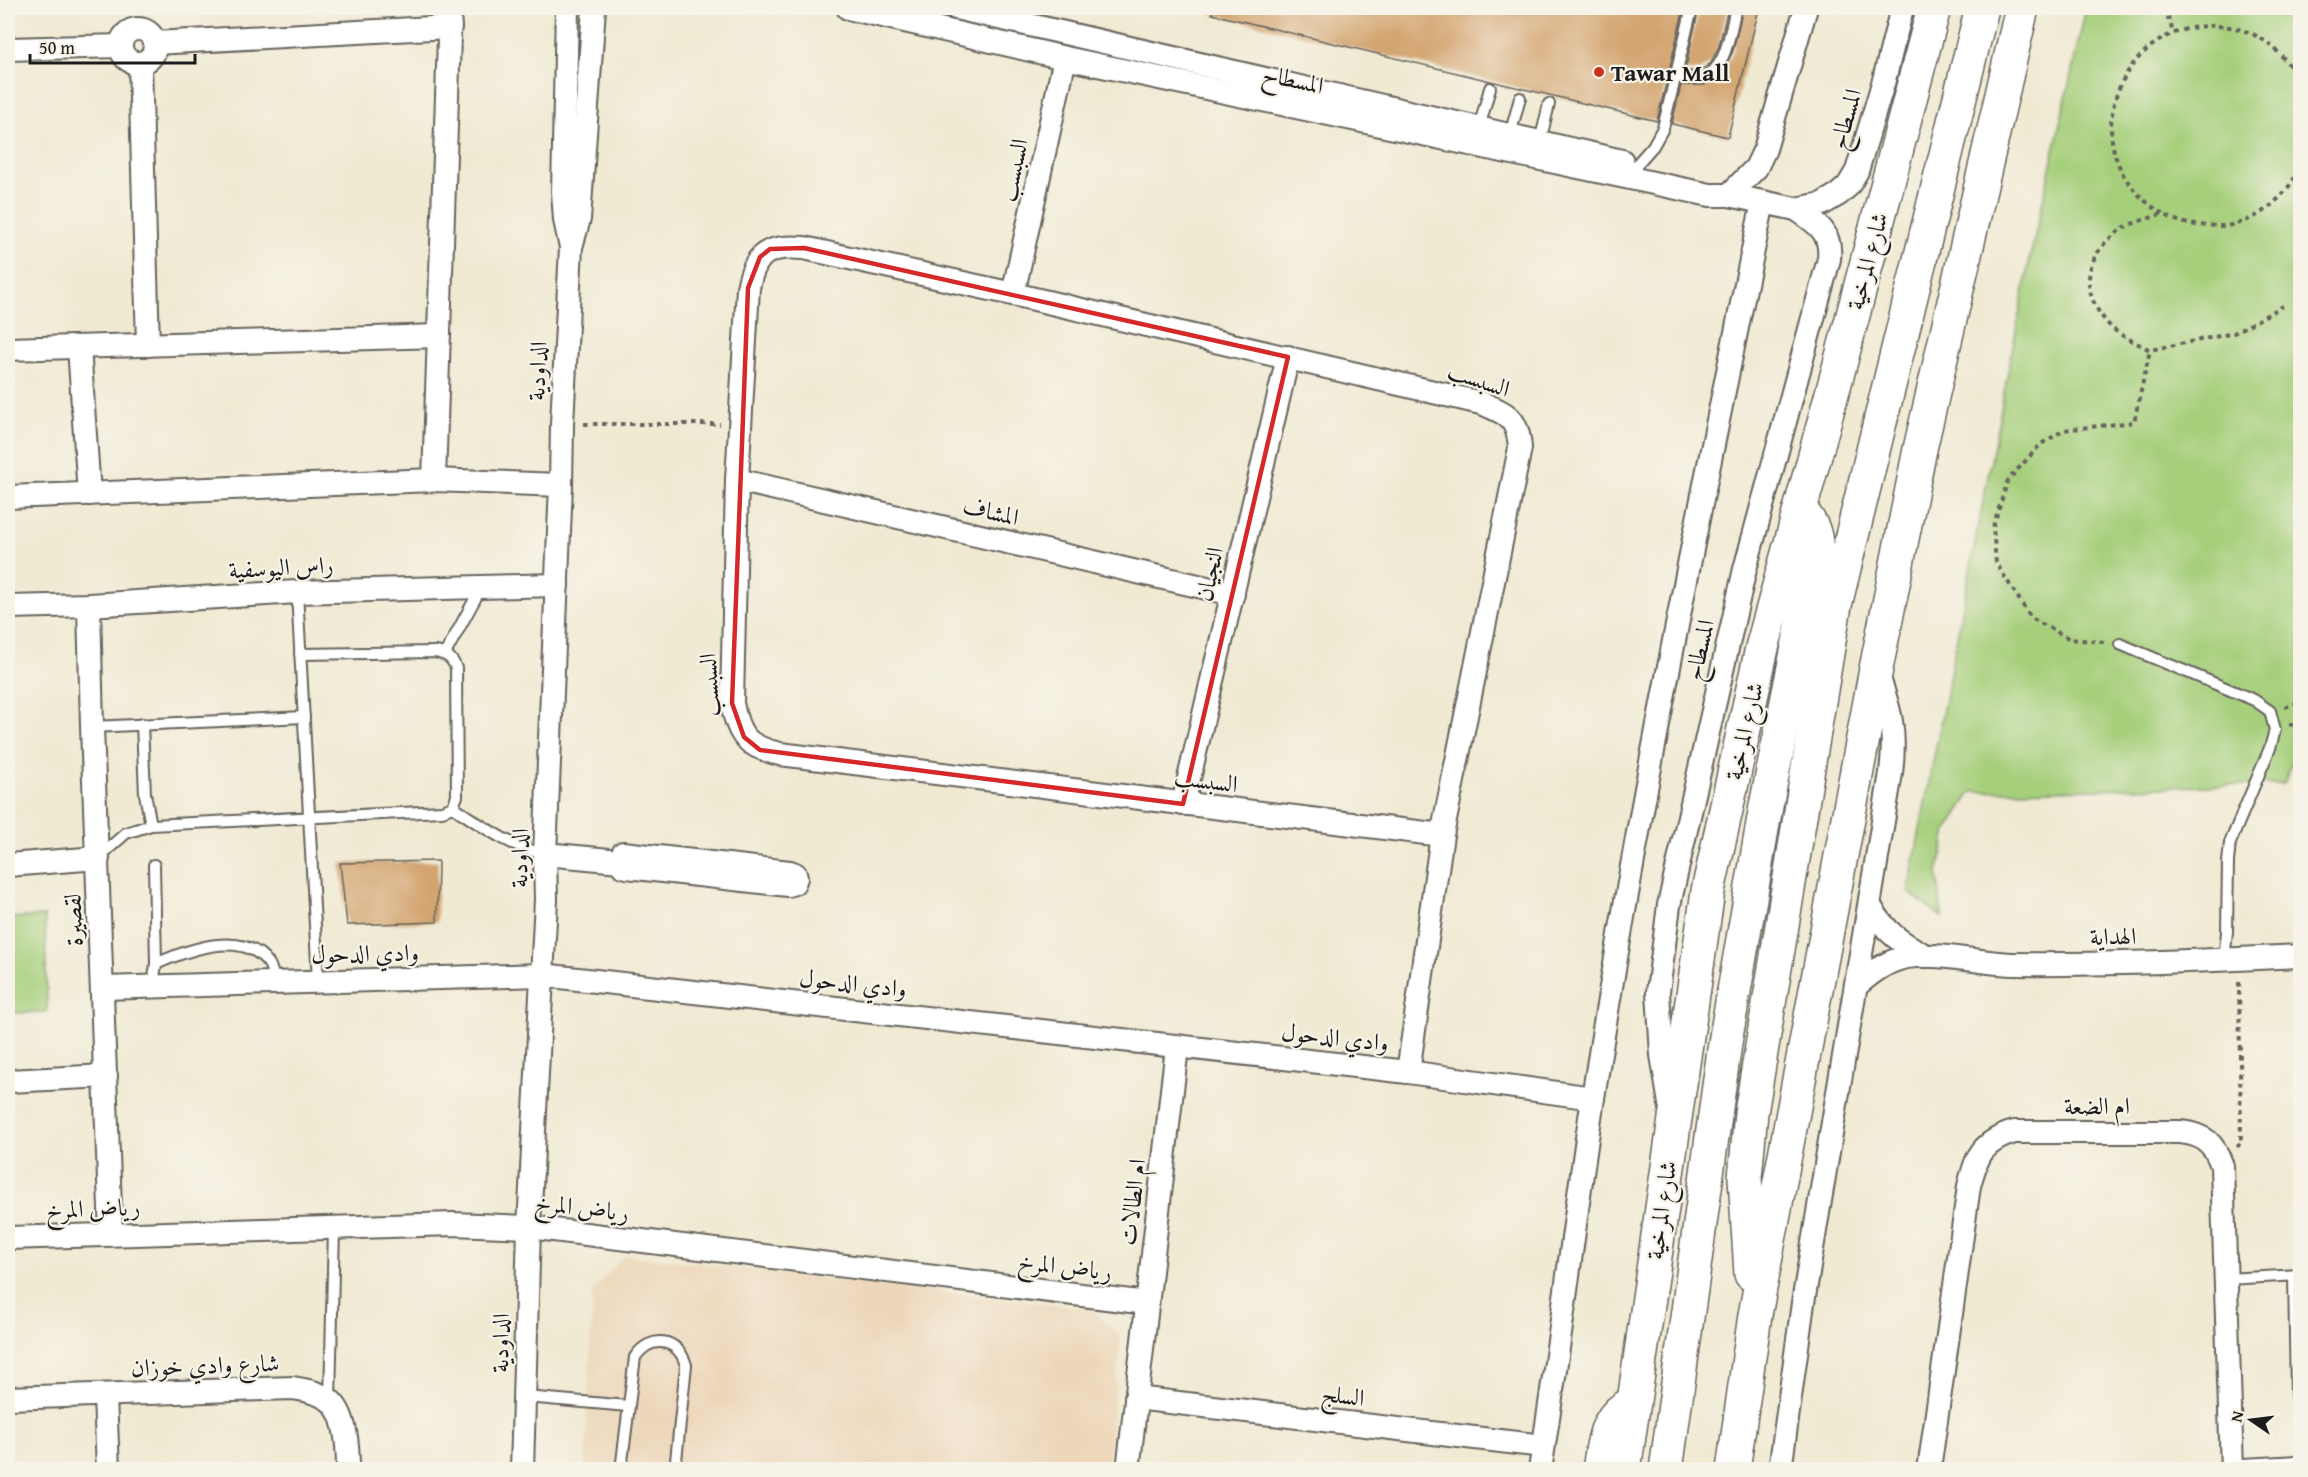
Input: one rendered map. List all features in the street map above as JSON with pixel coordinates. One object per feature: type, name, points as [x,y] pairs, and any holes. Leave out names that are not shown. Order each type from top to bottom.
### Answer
[{"type":"highway","name":"شارع المرخية","points":[[1624,1470],[1708,891],[1762,648],[1934,8]]},
{"type":"highway","points":[[1755,1315],[1744,1177],[1751,1113],[1835,605],[1982,8]]},
{"type":"highway","points":[[1732,1470],[1755,1315],[1876,669],[1920,449],[2022,8]]},
{"type":"highway","points":[[1666,1470],[1728,1021],[1766,806],[1817,553],[1816,537],[1811,522],[1800,510]]},
{"type":"highway","points":[[1599,1470],[1608,1424],[1617,1412],[1633,1402]]},
{"type":"street","name":"الداودية","points":[[567,8],[564,211],[571,247]]},
{"type":"street","name":"الداودية","points":[[522,1470],[526,1396],[529,1227],[546,900],[545,854],[562,423],[571,247],[579,219],[594,8]]},
{"type":"street","name":"المسطاح","points":[[848,8],[1065,58],[1712,186],[1729,195],[1796,208],[1822,204],[1831,200],[1848,186],[1857,171],[1884,80],[1902,8]]},
{"type":"street","name":"المسطاح","points":[[956,8],[1540,142],[1635,171]]},
{"type":"street","points":[[1729,195],[1756,168],[1765,149],[1806,8]]},
{"type":"street","points":[[143,26],[155,48],[150,58],[134,63],[124,57],[121,46],[126,34],[143,26],[450,17],[434,480]]},
{"type":"street","points":[[8,49],[121,46]]},
{"type":"street","name":"السبسب","points":[[1013,294],[1065,58]]},
{"type":"street","points":[[140,63],[148,345]]},
{"type":"street","points":[[1540,1470],[1593,1098],[1635,852],[1689,558],[1763,202]]},
{"type":"street","name":"المسطاح","points":[[1674,1123],[1662,1055],[1658,1003],[1662,948],[1669,905],[1745,568],[1829,259],[1830,245],[1827,237],[1815,222],[1796,208]]},
{"type":"street","name":"السبسب","points":[[1408,1072],[1442,835],[1520,448],[1519,430],[1511,417],[1481,403],[1013,294],[804,248],[785,246],[770,249],[760,257],[751,272],[748,288],[737,480],[732,703],[736,723],[744,737],[760,750],[780,754],[1442,835]]},
{"type":"street","points":[[8,349],[439,336]]},
{"type":"street","points":[[79,347],[89,494]]},
{"type":"street","name":"النجيان","points":[[1183,804],[1288,357]]},
{"type":"street","points":[[8,497],[434,480],[561,485]]},
{"type":"street","name":"المشاف","points":[[737,480],[1233,594]]},
{"type":"street","name":"راس اليوسفية","points":[[8,607],[297,592],[556,585]]},
{"type":"street","name":"لقصيرة","points":[[89,604],[111,1234]]},
{"type":"street","points":[[1786,1466],[1803,1303],[1870,906],[1894,746],[1890,708],[1876,669]]},
{"type":"street","points":[[545,854],[620,861],[623,866],[627,867],[704,869]]},
{"type":"street","points":[[8,865],[98,858]]},
{"type":"street","name":"الهداية","points":[[1870,906],[1881,924],[1895,939],[1926,956]]},
{"type":"street","name":"الهداية","points":[[1856,986],[1870,973],[1888,963],[1907,957],[1926,956],[2009,964],[2122,964],[2301,956]]},
{"type":"street","name":"وادي الدحول","points":[[103,988],[154,975],[275,982],[542,975],[1408,1072],[1593,1098]]},
{"type":"street","name":"ام الطالات","points":[[1128,1470],[1177,1047]]},
{"type":"street","points":[[8,1081],[106,1076]]},
{"type":"street","name":"ام الضعة","points":[[1929,1470],[1969,1186],[1974,1166],[1981,1150],[1997,1137],[2014,1132],[2181,1132],[2196,1134],[2210,1143],[2217,1153],[2222,1166],[2232,1470]]},
{"type":"street","name":"رياض المرخ","points":[[8,1238],[453,1224],[529,1227],[1147,1303]]},
{"type":"street","name":"شارع وادي خوزان","points":[[8,1398],[292,1388],[313,1392],[330,1400]]},
{"type":"street","points":[[105,1396],[108,1470]]},
{"type":"street","name":"السلج","points":[[1136,1398],[1544,1446]]},
{"type":"street","points":[[330,1400],[345,1429],[348,1470]]},
{"type":"street","points":[[2243,1470],[2301,1467]]},
{"type":"lane","points":[[1635,171],[1660,135],[1677,77],[1692,8]]},
{"type":"lane","points":[[1677,77],[1701,78],[1711,74],[1719,66],[1736,8]]},
{"type":"lane","points":[[1479,128],[1490,88]]},
{"type":"lane","points":[[1510,135],[1520,98]]},
{"type":"lane","points":[[1540,142],[1549,104]]},
{"type":"lane","points":[[445,654],[481,588]]},
{"type":"lane","points":[[297,592],[318,981]]},
{"type":"lane","points":[[2120,644],[2254,700],[2270,711],[2274,720],[2275,730],[2270,748],[2230,843],[2228,932],[2231,960]]},
{"type":"lane","points":[[300,654],[435,652],[445,654],[452,660],[456,668],[457,796],[453,807]]},
{"type":"lane","points":[[92,727],[303,717]]},
{"type":"lane","points":[[142,724],[145,794],[151,825]]},
{"type":"lane","points":[[453,807],[494,834],[525,850],[545,854]]},
{"type":"lane","points":[[98,858],[126,833],[151,825],[442,811],[453,807]]},
{"type":"lane","points":[[154,865],[154,975]]},
{"type":"lane","points":[[154,975],[196,948],[211,945],[250,948],[269,965],[275,982]]},
{"type":"lane","points":[[330,1400],[334,1228]]},
{"type":"lane","points":[[2226,1279],[2297,1275],[2296,1395],[2301,1402]]},
{"type":"lane","points":[[621,1470],[635,1357],[641,1349],[659,1342],[668,1343],[677,1348],[686,1365],[675,1470]]},
{"type":"lane","points":[[526,1396],[628,1406]]},
{"type":"path","points":[[2165,8],[2173,32]]},
{"type":"path","points":[[2301,81],[2286,59],[2264,40],[2232,27],[2199,26],[2173,32],[2148,46],[2131,64],[2114,98],[2110,134],[2119,167],[2135,193],[2161,214],[2188,224],[2221,226],[2246,220],[2275,204],[2294,182],[2301,167]]},
{"type":"path","points":[[2161,214],[2123,228],[2098,250],[2087,275],[2093,305],[2112,328],[2150,350],[2234,333],[2283,306]]},
{"type":"path","points":[[2120,644],[2070,639],[2031,618],[1996,563],[1993,528],[2008,480],[2042,444],[2064,430],[2134,422],[2150,350]]},
{"type":"path","points":[[562,423],[739,424]]},
{"type":"path","points":[[2222,1166],[2241,1142],[2231,960]]},
{"type":"highlighted area","points":[[804,248],[1288,357],[1183,804],[760,750],[744,737],[732,703],[748,288],[760,257],[770,249]]},
{"type":"shaded area","points":[[625,1255],[1092,1309],[1121,1337],[1107,1469],[585,1470],[593,1290]]},
{"type":"green space","points":[[2086,8],[2300,8],[2300,743],[2284,784],[1971,792],[1947,830],[1938,874],[1942,917],[1908,892],[2030,258]]},
{"type":"green space","points":[[45,916],[47,1012],[8,1013],[8,918]]},
{"type":"building","name":"Tawar Mall","points":[[1213,8],[1684,8],[1657,121],[1212,14]]},
{"type":"building","points":[[1699,8],[1728,8],[1719,46],[1711,63],[1699,71],[1685,71]]},
{"type":"building","points":[[1743,8],[1759,8],[1728,137],[1672,124],[1681,85],[1704,85],[1715,80],[1723,71],[1733,51]]},
{"type":"building","points":[[438,861],[437,922],[347,925],[340,863]]},
{"type":"place","name":"Tawar Mall","points":[[1599,72]]}]
